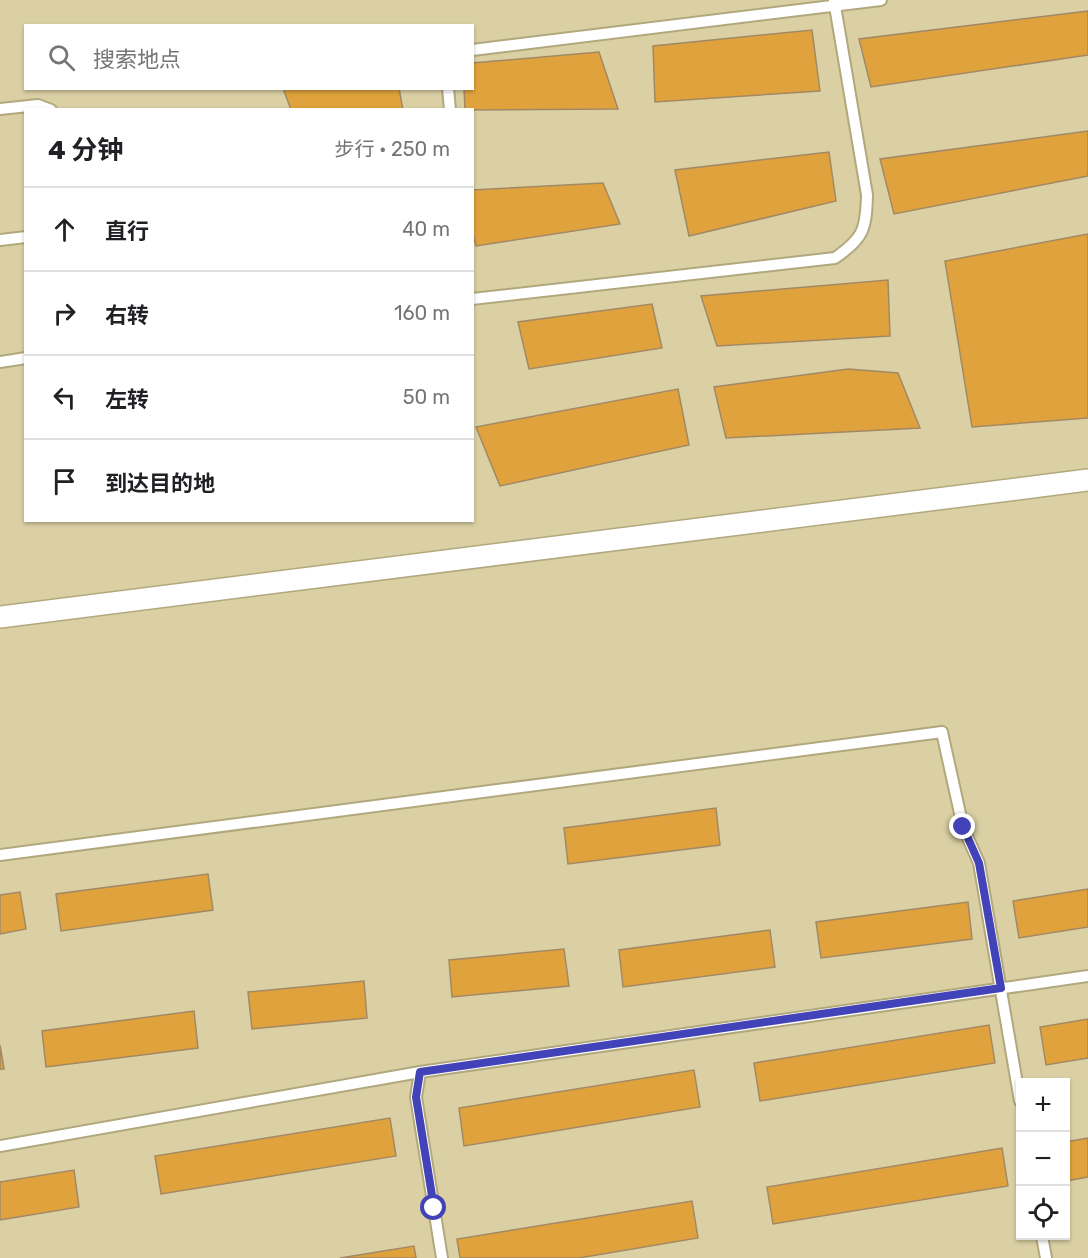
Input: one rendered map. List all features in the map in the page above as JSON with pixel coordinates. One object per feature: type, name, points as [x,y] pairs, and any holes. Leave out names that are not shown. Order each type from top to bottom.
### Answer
[{"type":"street","points":[[0,616],[1088,480]]},
{"type":"lane","points":[[474,50],[835,3],[881,0]]},
{"type":"lane","points":[[474,299],[835,258],[854,245],[867,222],[867,195],[835,3]]},
{"type":"lane","points":[[448,90],[450,108]]},
{"type":"lane","points":[[0,109],[38,105],[46,108]]},
{"type":"lane","points":[[0,240],[24,237]]},
{"type":"lane","points":[[0,362],[24,358]]},
{"type":"lane","points":[[0,855],[942,732],[963,827],[979,863],[1016,1078]]},
{"type":"lane","points":[[0,1146],[420,1072],[1088,976]]},
{"type":"lane","points":[[420,1072],[416,1097],[442,1258]]},
{"type":"lane","points":[[1043,1240],[1046,1258]]},
{"type":"building","points":[[1088,11],[1088,55],[871,87],[859,39]]},
{"type":"building","points":[[812,30],[820,91],[655,102],[653,46]]},
{"type":"building","points":[[599,52],[618,109],[474,110],[474,108],[465,108],[464,90],[474,90],[474,63]]},
{"type":"building","points":[[284,90],[399,90],[403,108],[290,108]]},
{"type":"building","points":[[1088,131],[1088,176],[894,214],[880,159]]},
{"type":"building","points":[[829,152],[836,201],[689,236],[675,170]]},
{"type":"building","points":[[603,183],[620,224],[476,246],[474,190]]},
{"type":"building","points":[[1088,234],[1088,418],[972,427],[945,261]]},
{"type":"building","points":[[888,280],[890,336],[717,346],[701,296]]},
{"type":"building","points":[[652,304],[662,348],[529,369],[518,322]]},
{"type":"building","points":[[848,369],[898,373],[920,428],[726,438],[714,387]]},
{"type":"building","points":[[678,389],[689,445],[500,486],[476,427]]},
{"type":"building","points":[[716,808],[720,845],[568,864],[564,828]]},
{"type":"building","points":[[208,874],[213,910],[61,931],[56,894]]},
{"type":"building","points":[[1088,889],[1088,927],[1019,938],[1013,901]]},
{"type":"building","points":[[20,892],[26,929],[0,934],[0,895]]},
{"type":"building","points":[[968,902],[972,939],[821,958],[816,922]]},
{"type":"building","points":[[770,930],[775,967],[623,987],[619,950]]},
{"type":"building","points":[[564,949],[569,986],[452,997],[449,960]]},
{"type":"building","points":[[364,981],[367,1018],[252,1029],[248,992]]},
{"type":"building","points":[[194,1011],[198,1048],[46,1067],[42,1031]]},
{"type":"building","points":[[1088,1019],[1088,1058],[1046,1065],[1040,1027]]},
{"type":"building","points":[[989,1025],[995,1063],[760,1101],[754,1063]]},
{"type":"building","points":[[0,1045],[4,1069],[0,1069]]},
{"type":"building","points":[[694,1070],[700,1107],[464,1146],[459,1108]]},
{"type":"building","points":[[390,1118],[396,1156],[161,1194],[155,1156]]},
{"type":"building","points":[[1088,1138],[1088,1177],[1070,1180],[1070,1141]]},
{"type":"building","points":[[1002,1148],[1008,1186],[773,1224],[767,1187]]},
{"type":"building","points":[[74,1170],[79,1207],[0,1220],[0,1182]]},
{"type":"building","points":[[692,1201],[698,1238],[579,1258],[460,1258],[457,1239]]},
{"type":"building","points":[[414,1246],[416,1258],[340,1258]]},
{"type":"route","points":[[434,1208],[416,1097],[420,1072],[1001,988],[979,863],[963,827]]}]
